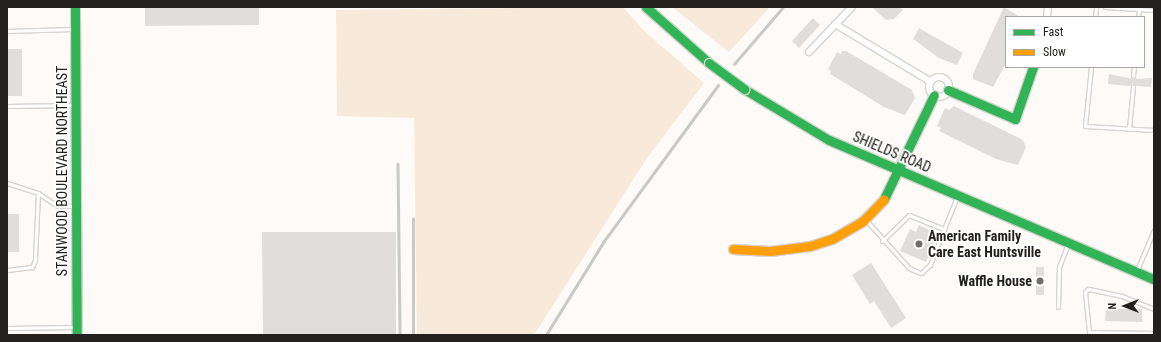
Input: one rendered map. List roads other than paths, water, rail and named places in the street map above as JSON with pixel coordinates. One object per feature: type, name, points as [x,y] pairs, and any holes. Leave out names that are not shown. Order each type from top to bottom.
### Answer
[{"type":"street","name":"STANWOOD BOULEVARD NORTHEAST","points":[[75,7],[77,331]]},
{"type":"street","name":"SHIELDS ROAD","points":[[646,7],[709,62],[744,89],[792,120],[829,140],[1137,270],[1154,279]]},
{"type":"street","points":[[809,52],[852,7]]},
{"type":"street","points":[[835,24],[931,82]]},
{"type":"street","points":[[948,90],[1015,119],[1034,68]]},
{"type":"street","points":[[931,82],[942,77],[947,81],[948,90]]},
{"type":"street","points":[[931,82],[930,88],[934,95]]},
{"type":"street","points":[[934,95],[941,96],[948,90]]},
{"type":"street","points":[[733,249],[770,251],[810,246],[832,239],[865,218],[889,194],[902,170],[934,95]]},
{"type":"lane","points":[[1106,7],[1154,10]]},
{"type":"lane","points":[[1138,16],[1139,10]]},
{"type":"lane","points":[[7,31],[75,29]]},
{"type":"lane","points":[[1090,68],[1085,126],[1154,130]]},
{"type":"lane","points":[[1133,76],[1134,68]]},
{"type":"lane","points":[[1129,129],[1132,86]]},
{"type":"lane","points":[[7,106],[75,105]]},
{"type":"lane","points":[[7,183],[38,194],[56,205],[76,206]]},
{"type":"lane","points":[[7,270],[32,267],[35,260],[38,194]]},
{"type":"lane","points":[[865,218],[882,241],[909,268],[921,273],[926,270],[957,195]]},
{"type":"lane","points":[[882,241],[909,215],[944,228]]},
{"type":"lane","points":[[1137,270],[1154,230]]},
{"type":"lane","points":[[1058,307],[1059,267],[1069,242]]},
{"type":"lane","points":[[1154,309],[1122,296],[1088,288],[1085,292],[1089,332],[1154,332]]},
{"type":"lane","points":[[7,328],[77,331]]},
{"type":"railway","points":[[734,64],[783,7]]},
{"type":"railway","points":[[546,335],[604,241],[718,85]]},
{"type":"railway","points":[[398,164],[400,335]]},
{"type":"railway","points":[[413,219],[413,335]]},
{"type":"place","name":"American Family Care East Huntsville","points":[[919,244]]},
{"type":"place","name":"Waffle House","points":[[1040,281]]}]
